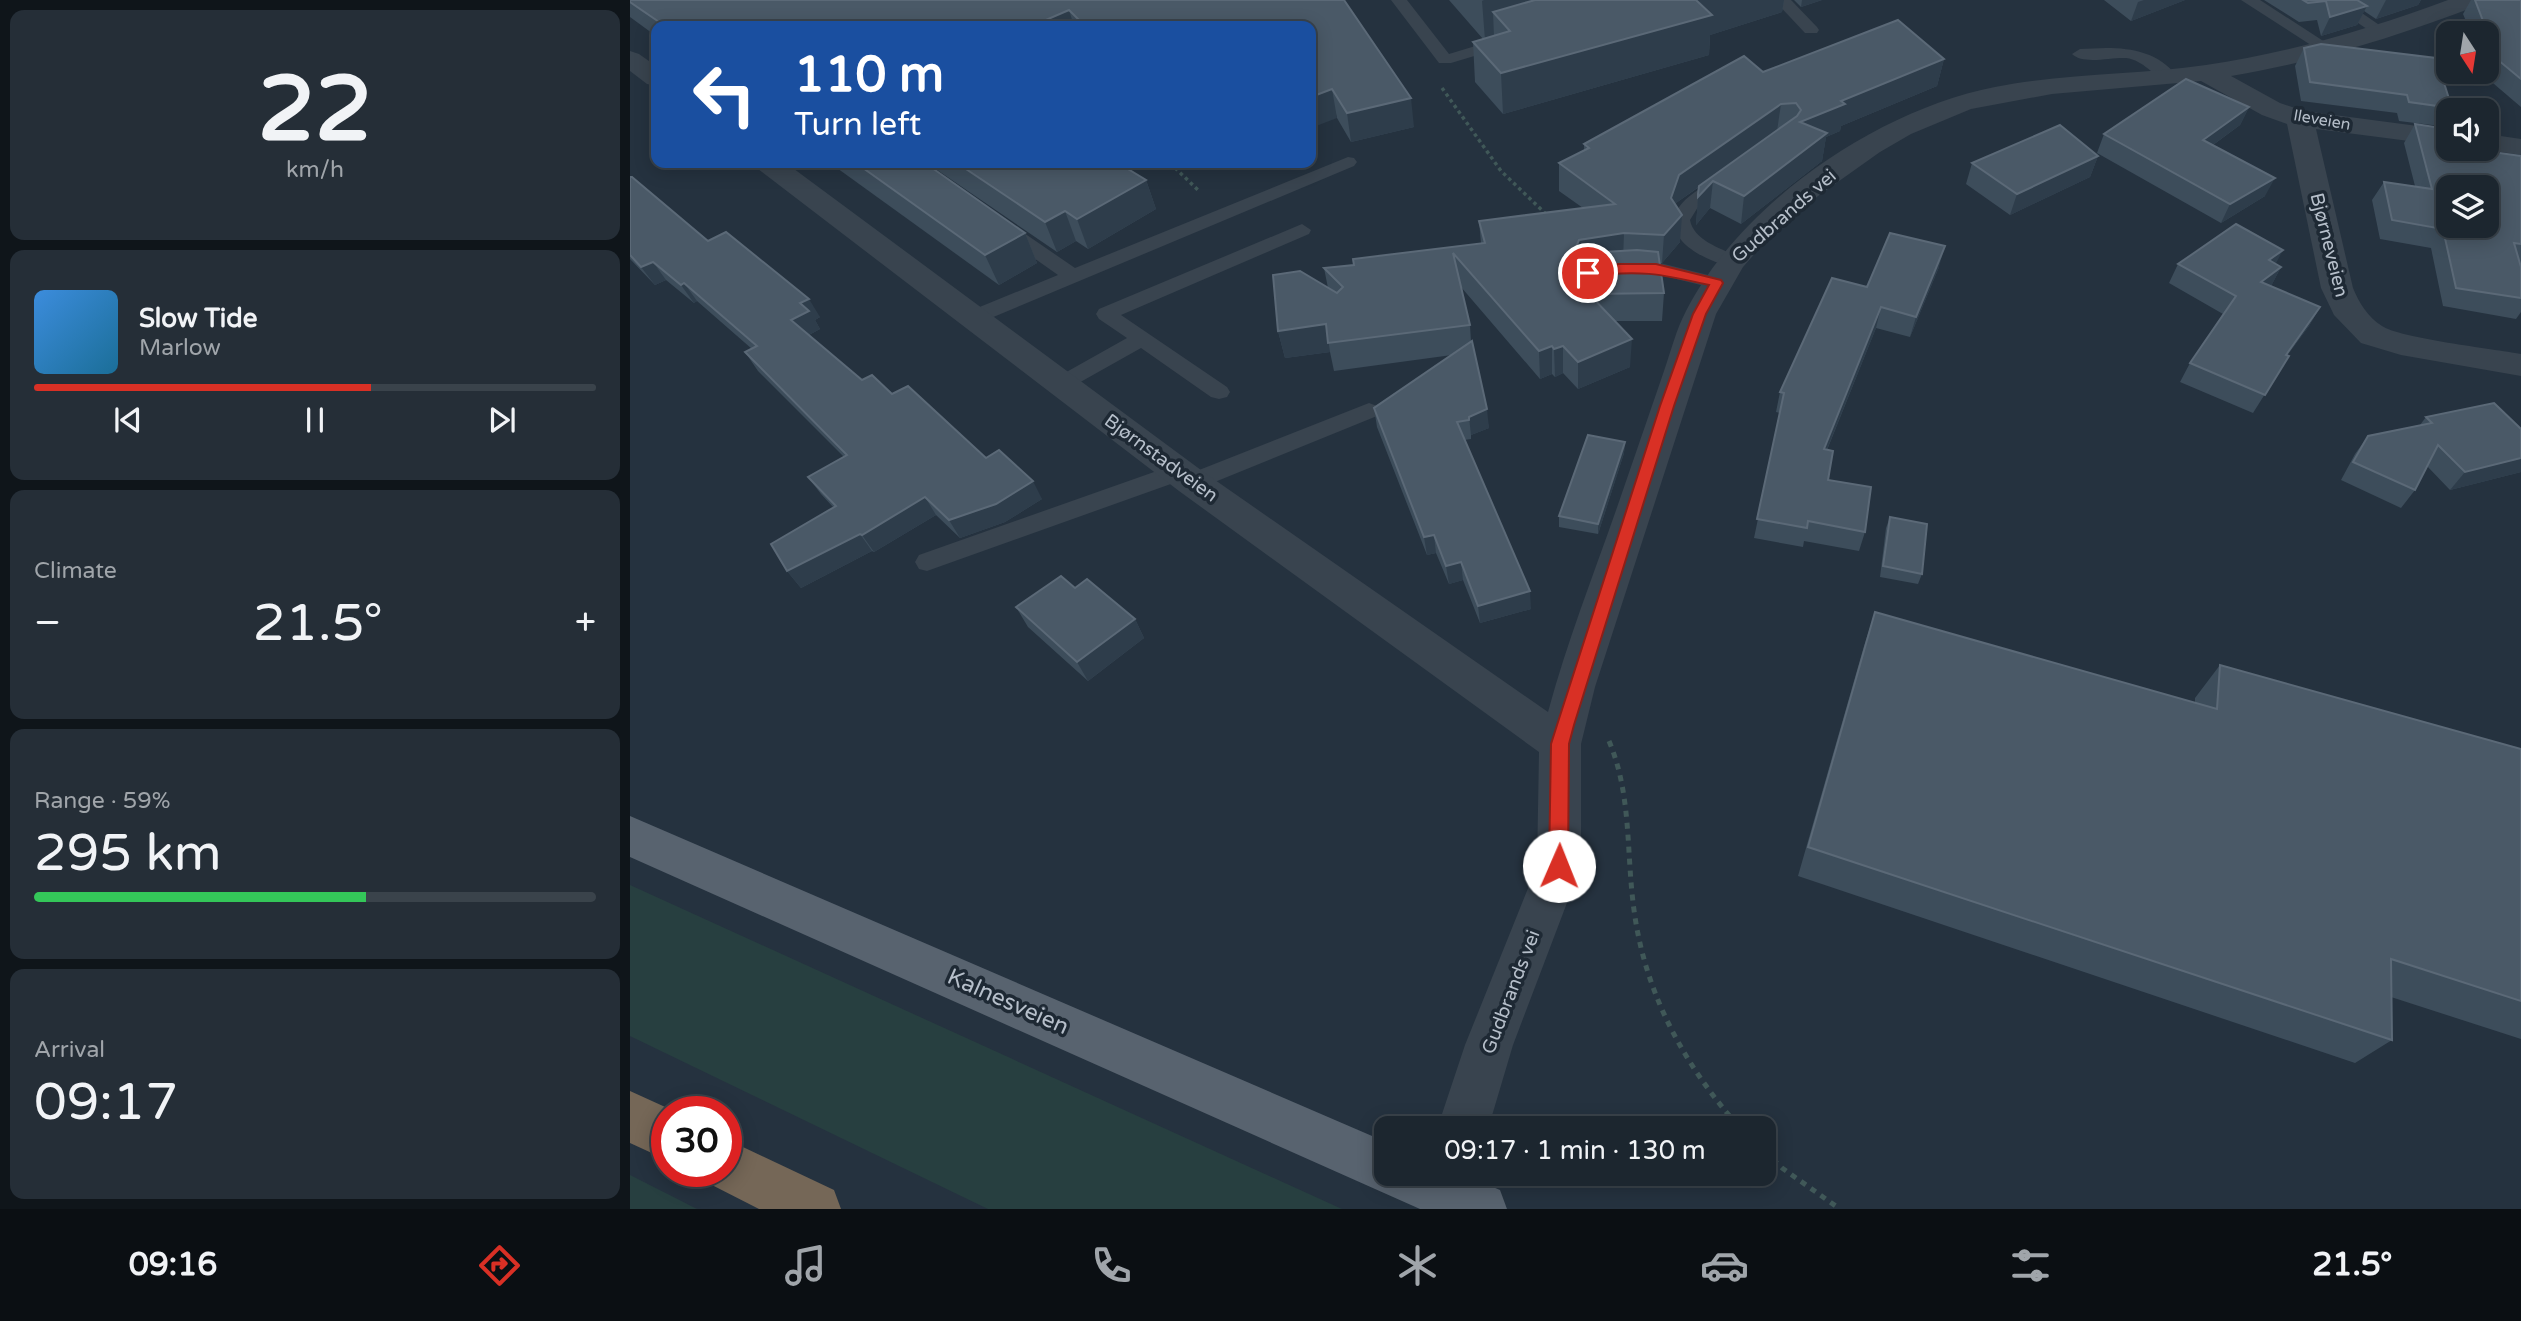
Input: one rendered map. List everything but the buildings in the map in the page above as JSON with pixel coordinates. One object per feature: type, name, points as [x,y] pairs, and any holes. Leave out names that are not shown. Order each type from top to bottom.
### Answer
[{"type":"highway","points":[[630,1116],[651,1127]]},
{"type":"highway","points":[[742,1172],[815,1209]]},
{"type":"main road","name":"Kalnesveien","points":[[630,836],[1374,1163]]},
{"type":"street","name":"Gudbrands vei","points":[[1466,1116],[1489,1045],[1559,866],[1560,744],[1576,687],[1667,406],[1700,314],[1724,272],[1809,189],[1874,143],[1919,117],[1964,102],[2012,92],[2206,73],[2380,31],[2470,0]]},
{"type":"street","points":[[630,57],[651,49]]},
{"type":"street","points":[[630,57],[651,74]]},
{"type":"street","name":"Ileveien","points":[[2206,73],[2272,109],[2300,119],[2436,136]]},
{"type":"street","name":"Bjørneveien","points":[[2300,119],[2337,288],[2345,308],[2356,321],[2372,335],[2401,344],[2521,365]]},
{"type":"street","points":[[2499,144],[2521,147]]},
{"type":"street","name":"Bjørnstadveien","points":[[775,168],[1186,477],[1560,744]]},
{"type":"lane","points":[[1399,0],[1445,60],[1523,36]]},
{"type":"lane","points":[[1782,0],[1811,30]]},
{"type":"lane","points":[[2249,0],[2323,46]]},
{"type":"lane","points":[[2333,0],[2380,31]]},
{"type":"lane","points":[[2080,54],[2143,55],[2156,62],[2169,76]]},
{"type":"lane","points":[[972,318],[1348,162]]},
{"type":"lane","points":[[1724,272],[1683,231],[1681,222],[1685,209],[1740,169]]},
{"type":"lane","points":[[994,220],[1073,276]]},
{"type":"lane","points":[[1219,392],[1106,314],[1302,230]]},
{"type":"lane","points":[[1608,270],[1656,268],[1724,272]]},
{"type":"lane","points":[[1061,384],[1142,339]]},
{"type":"lane","points":[[927,562],[1186,477],[1369,411]]},
{"type":"path","points":[[1445,60],[1435,78],[1484,150],[1514,189],[1556,221]]},
{"type":"path","points":[[1576,687],[1598,718],[1616,754],[1625,788],[1634,910],[1649,981],[1661,1014],[1694,1071],[1730,1116]]},
{"type":"path","points":[[1776,1162],[1840,1209]]},
{"type":"green space","points":[[630,885],[1342,1209],[988,1209],[630,1036]]},
{"type":"green space","points":[[630,1175],[697,1209],[630,1209]]},
{"type":"route","points":[[1559,866],[1560,744],[1565,725],[1667,406],[1700,314],[1717,283],[1656,268],[1618,268],[1588,273]]}]
